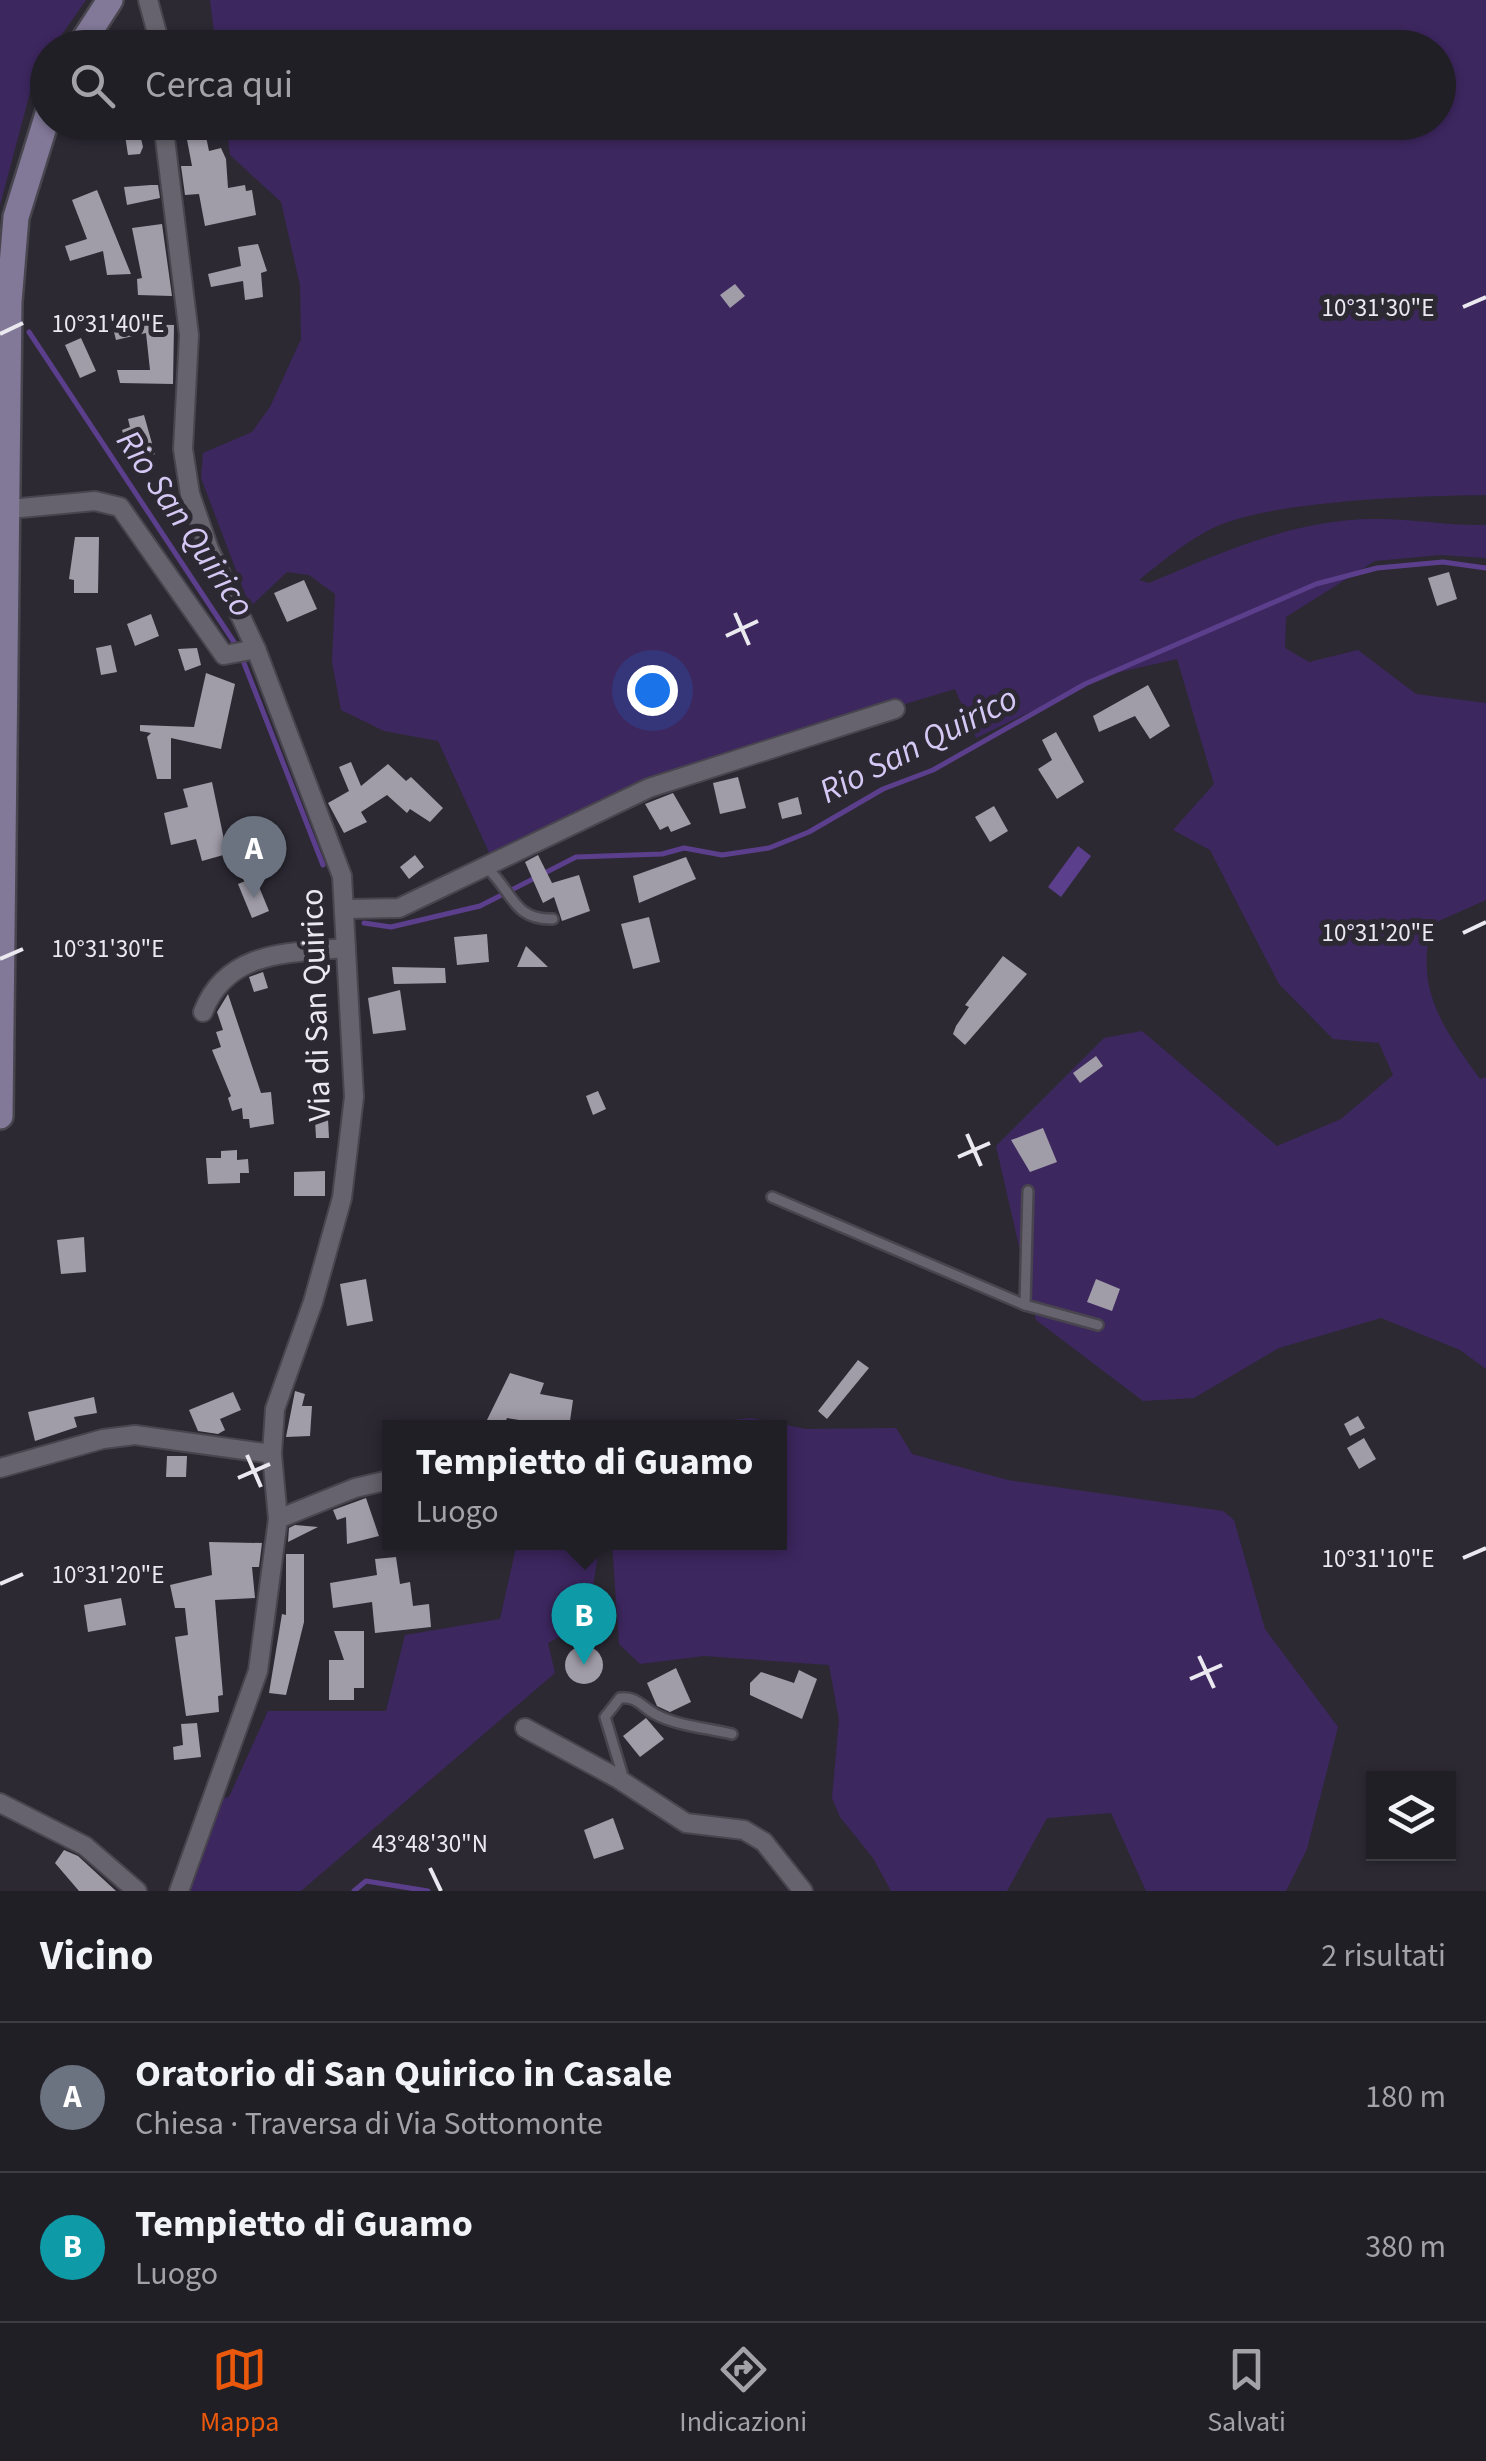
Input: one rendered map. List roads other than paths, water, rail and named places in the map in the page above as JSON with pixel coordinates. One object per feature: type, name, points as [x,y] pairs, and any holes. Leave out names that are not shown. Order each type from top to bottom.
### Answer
[{"type":"main road","points":[[91,30],[110,0]]},
{"type":"main road","points":[[0,1116],[10,509],[9,302],[16,217],[40,140]]},
{"type":"street","points":[[148,0],[156,30]]},
{"type":"street","name":"Via di San Quirico","points":[[165,140],[189,335],[183,450],[190,494],[208,549],[253,650],[342,876],[354,1097],[342,1198],[313,1302],[275,1410],[272,1454],[278,1520],[258,1671],[179,1891]]},
{"type":"street","points":[[10,509],[95,501],[120,506],[224,655],[232,657],[253,650]]},
{"type":"street","points":[[346,909],[399,908],[493,873],[650,788],[895,708]]},
{"type":"street","points":[[202,1012],[219,981],[239,967],[267,955],[346,948]]},
{"type":"street","points":[[0,1468],[103,1439],[135,1435],[171,1436],[272,1454]]},
{"type":"street","points":[[278,1520],[355,1488],[382,1482]]},
{"type":"street","points":[[524,1728],[617,1778],[686,1823],[744,1830],[754,1836],[803,1891]]},
{"type":"street","points":[[0,1803],[84,1846],[137,1891]]},
{"type":"lane","points":[[493,873],[516,910],[536,919],[553,919]]},
{"type":"lane","points":[[1025,1305],[1028,1191]]},
{"type":"lane","points":[[772,1197],[1025,1305],[1098,1325]]},
{"type":"lane","points":[[617,1778],[622,1773],[604,1717],[620,1698],[636,1700],[655,1714],[676,1721],[732,1734]]},
{"type":"waterway","name":"Rio San Quirico","points":[[29,332],[238,648]]},
{"type":"waterway","name":"Rio San Quirico","points":[[364,923],[391,927],[480,906],[576,857],[662,854],[684,848],[722,855],[769,848],[809,832],[883,789],[933,770],[1085,684],[1316,584],[1377,568],[1443,562],[1486,568]]},
{"type":"waterway","name":"Rio San Quirico","points":[[242,658],[323,865]]},
{"type":"waterway","points":[[354,1891],[366,1881],[428,1891]]},
{"type":"place","name":"Oratorio di San Quirico in Casale","points":[[254,898]]},
{"type":"place","name":"Tempietto di Guamo","points":[[584,1665]]}]
